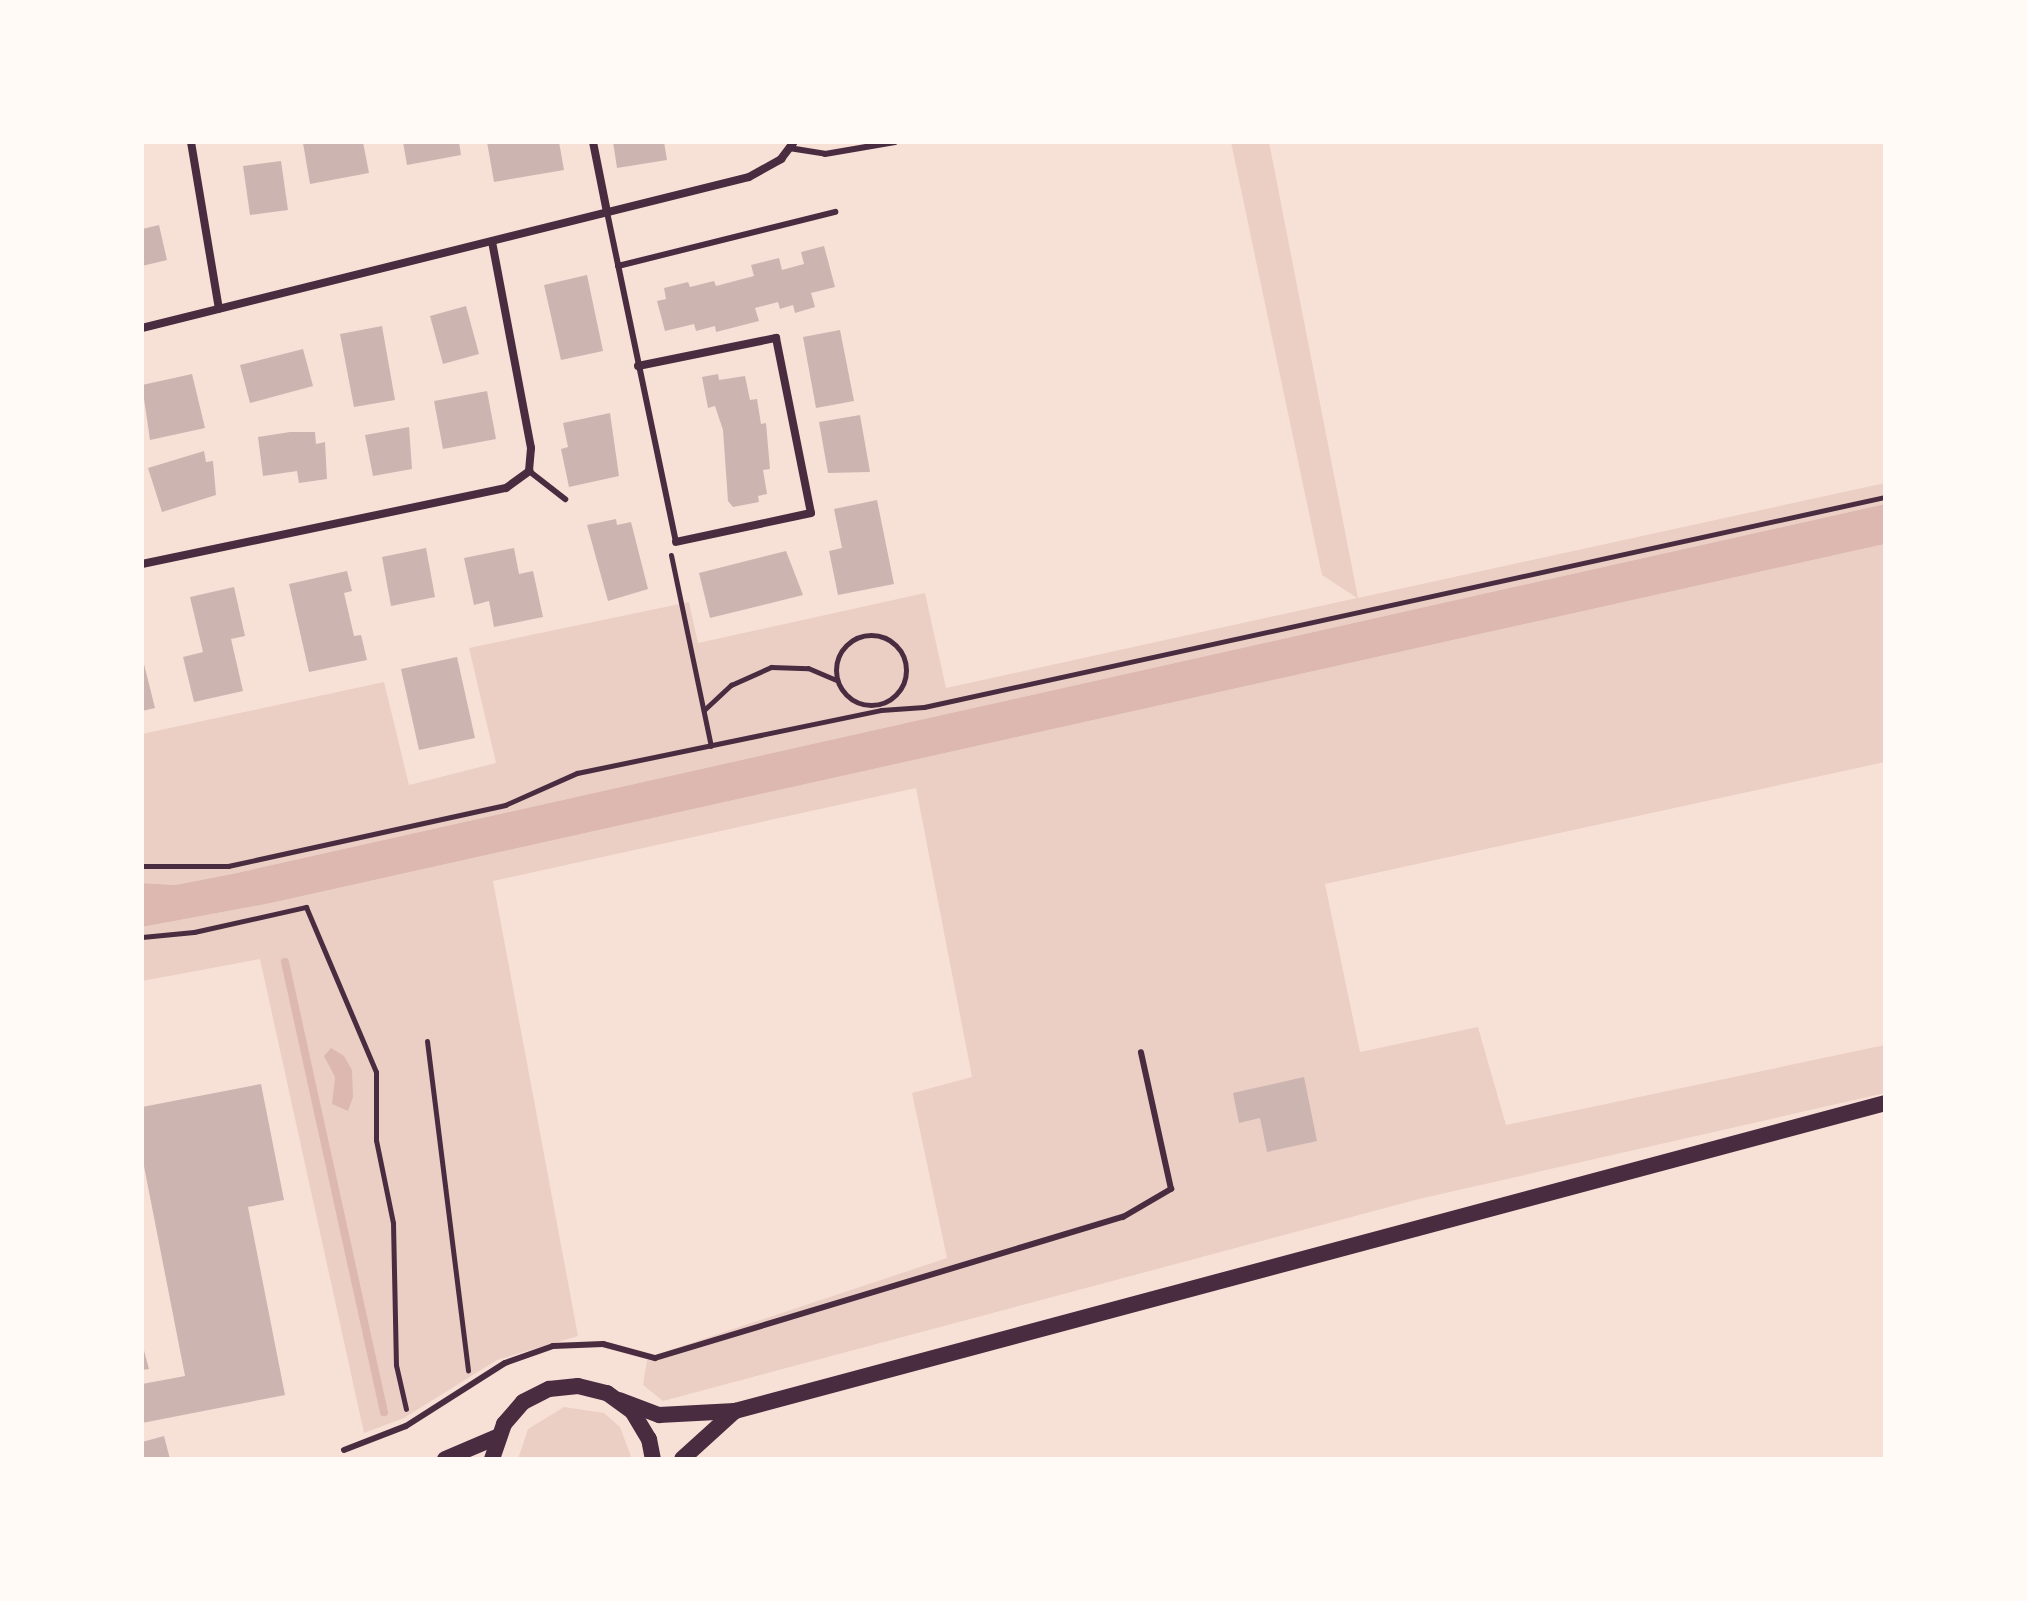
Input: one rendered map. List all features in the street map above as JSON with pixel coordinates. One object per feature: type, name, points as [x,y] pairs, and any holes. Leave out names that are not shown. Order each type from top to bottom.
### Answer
[{"type":"main road","points":[[492,1459],[497,1437],[523,1402],[549,1389],[578,1386],[659,1415],[735,1411],[1885,1103]]},
{"type":"main road","points":[[619,1400],[642,1424],[653,1459]]},
{"type":"main road","points":[[682,1459],[735,1411]]},
{"type":"main road","points":[[445,1459],[497,1437]]},
{"type":"street","points":[[191,142],[219,309]]},
{"type":"street","points":[[593,142],[607,212]]},
{"type":"street","points":[[142,328],[749,177],[792,145]]},
{"type":"street","points":[[142,564],[506,488],[529,471],[531,448],[492,242]]},
{"type":"street","points":[[638,366],[776,338],[811,513],[676,542]]},
{"type":"lane","points":[[792,145],[825,154],[895,142]]},
{"type":"lane","points":[[607,212],[676,542]]},
{"type":"lane","points":[[618,266],[835,212]]},
{"type":"lane","points":[[529,471],[565,499]]},
{"type":"lane","points":[[344,1450],[406,1426],[505,1363],[553,1346],[603,1344],[655,1358],[1123,1217],[1171,1189],[1141,1052]]},
{"type":"path","points":[[142,866],[228,866],[505,805],[577,773],[881,710],[924,707],[1362,609],[1406,605],[1885,497]]},
{"type":"path","points":[[676,542],[671,555],[711,746]]},
{"type":"path","points":[[704,710],[731,685],[771,667],[808,668],[837,680],[856,702],[885,702],[904,681],[902,653],[892,641],[864,635],[841,652],[837,680]]},
{"type":"path","points":[[142,937],[306,907],[376,1072],[376,1140],[396,1250],[395,1346],[406,1426]]},
{"type":"path","points":[[427,1041],[470,1387]]},
{"type":"shaded area","points":[[1231,142],[1269,142],[1358,598],[1885,483],[1885,504],[232,874],[175,885],[142,883],[142,734],[384,682],[409,785],[496,763],[469,648],[689,602],[698,643],[925,593],[946,688],[1357,598],[1322,575]]},
{"type":"shaded area","points":[[1885,504],[1885,544],[271,903],[142,927],[142,883],[175,885],[232,874]]},
{"type":"shaded area","points":[[1885,544],[1885,762],[1325,884],[1360,1052],[1478,1027],[1506,1125],[1885,1045],[1885,1093],[1419,1199],[663,1401],[643,1385],[647,1360],[658,1354],[947,1258],[912,1093],[972,1077],[916,788],[493,881],[578,1336],[497,1360],[404,1418],[364,1433],[260,959],[142,981],[142,927],[271,903]]},
{"type":"shaded area","points":[[331,1048],[344,1056],[352,1070],[353,1097],[348,1111],[332,1104],[335,1077],[324,1056]]},
{"type":"shaded area","points":[[564,1407],[604,1413],[620,1427],[632,1459],[518,1459],[528,1429]]},
{"type":"building","points":[[363,142],[369,173],[310,184],[303,143]]},
{"type":"building","points":[[403,142],[459,142],[461,155],[407,165]]},
{"type":"building","points":[[487,142],[559,142],[564,170],[494,182]]},
{"type":"building","points":[[613,142],[664,142],[667,160],[617,168]]},
{"type":"building","points":[[281,161],[288,210],[250,215],[243,166]]},
{"type":"building","points":[[159,225],[167,260],[142,266],[142,229]]},
{"type":"building","points":[[824,246],[835,287],[811,293],[815,307],[795,313],[793,305],[780,309],[778,302],[755,308],[759,321],[716,332],[715,326],[696,331],[694,324],[665,331],[657,301],[666,299],[664,288],[688,282],[690,287],[714,281],[716,286],[754,276],[751,265],[779,258],[782,270],[804,264],[801,252]]},
{"type":"building","points":[[587,275],[603,351],[561,360],[544,285]]},
{"type":"building","points":[[466,306],[479,354],[443,364],[430,316]]},
{"type":"building","points":[[382,326],[395,400],[354,407],[340,334]]},
{"type":"building","points":[[840,330],[854,401],[816,408],[803,337]]},
{"type":"building","points":[[303,349],[313,386],[250,403],[240,365]]},
{"type":"building","points":[[192,374],[205,428],[150,440],[142,385]]},
{"type":"building","points":[[718,374],[719,380],[745,376],[750,400],[757,399],[761,424],[766,423],[770,469],[763,470],[767,494],[758,496],[759,502],[733,507],[728,501],[723,430],[715,406],[708,408],[702,377]]},
{"type":"building","points":[[487,391],[496,439],[443,449],[434,401]]},
{"type":"building","points":[[610,413],[619,476],[569,487],[561,449],[568,447],[563,423]]},
{"type":"building","points":[[860,415],[870,472],[828,473],[819,422]]},
{"type":"building","points":[[409,427],[412,469],[373,476],[365,435]]},
{"type":"building","points":[[315,432],[316,444],[325,442],[327,479],[299,483],[297,471],[263,476],[258,437]]},
{"type":"building","points":[[204,451],[206,462],[213,461],[216,495],[162,512],[148,468]]},
{"type":"building","points":[[877,500],[894,584],[838,595],[829,551],[842,548],[834,509]]},
{"type":"building","points":[[616,519],[617,525],[631,522],[648,589],[608,601],[587,525]]},
{"type":"building","points":[[426,548],[435,597],[391,606],[382,557]]},
{"type":"building","points":[[514,548],[519,574],[533,571],[543,617],[494,627],[489,601],[474,605],[464,558]]},
{"type":"building","points":[[786,551],[803,595],[710,618],[699,573]]},
{"type":"building","points":[[347,571],[352,591],[344,593],[354,636],[361,635],[367,660],[309,672],[289,584]]},
{"type":"building","points":[[234,587],[245,636],[231,639],[243,691],[194,702],[183,657],[203,652],[190,597]]},
{"type":"building","points":[[142,656],[155,708],[142,711]]},
{"type":"building","points":[[457,657],[475,738],[419,750],[401,669]]},
{"type":"building","points":[[1304,1077],[1317,1141],[1267,1152],[1260,1118],[1239,1123],[1233,1093]]},
{"type":"building","points":[[261,1084],[284,1200],[248,1207],[285,1395],[142,1423],[142,1384],[185,1376],[142,1156],[142,1107]]},
{"type":"building","points":[[142,1343],[149,1369],[142,1370]]},
{"type":"building","points":[[164,1436],[170,1459],[142,1459],[142,1442]]},
{"type":"waterway","points":[[285,962],[384,1412]]}]
